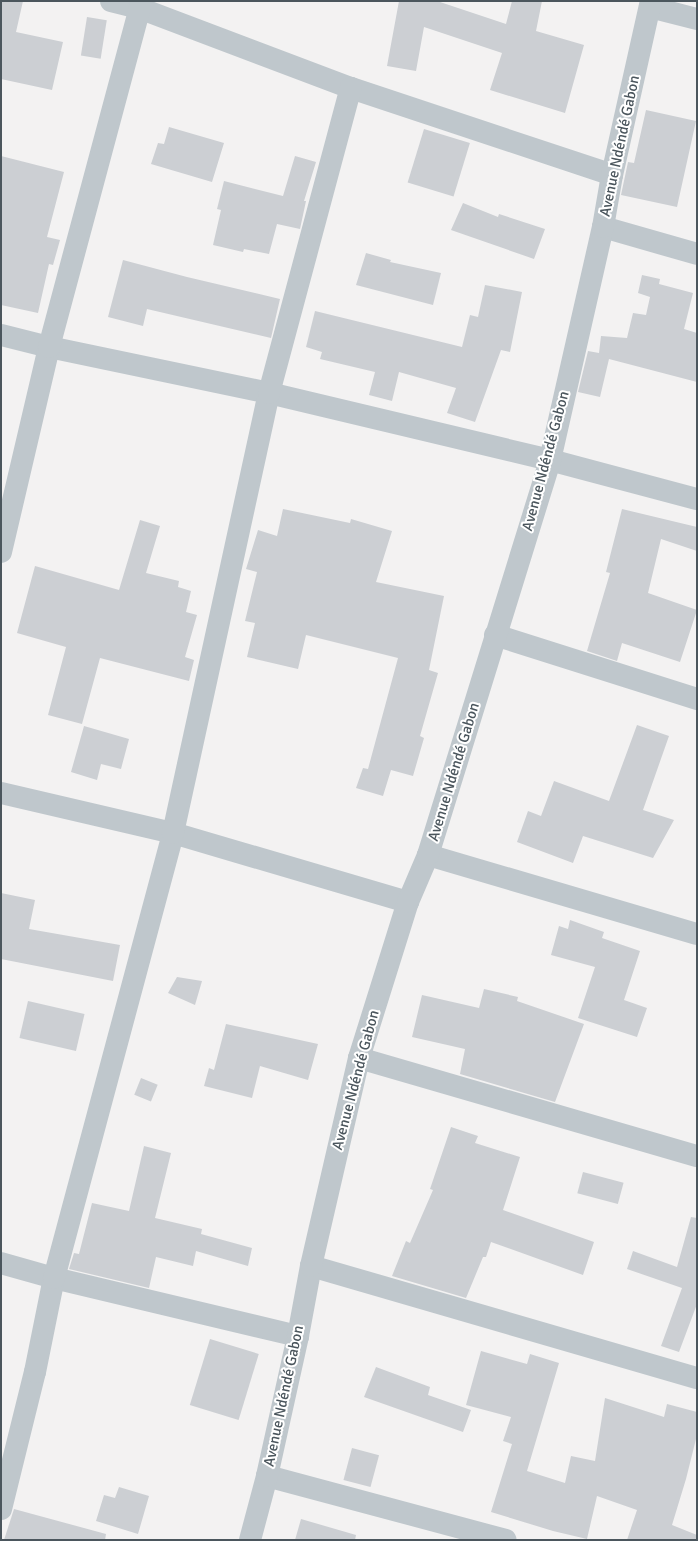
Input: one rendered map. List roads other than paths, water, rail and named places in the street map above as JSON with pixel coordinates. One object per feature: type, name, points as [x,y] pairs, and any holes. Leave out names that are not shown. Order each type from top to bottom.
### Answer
[{"type":"street","points":[[111,1],[141,5],[351,88],[612,175]]},
{"type":"street","points":[[650,4],[697,19]]},
{"type":"street","name":"Avenue Ndéndé Gabon","points":[[250,1540],[267,1476],[298,1336],[311,1266],[358,1058],[408,902],[428,855],[550,460],[603,227],[612,175],[650,4]]},
{"type":"street","points":[[1,552],[49,347],[141,5]]},
{"type":"street","points":[[1,1509],[35,1372],[54,1278],[173,833],[269,394],[351,88]]},
{"type":"street","points":[[603,227],[697,254]]},
{"type":"street","points":[[1,335],[49,347],[269,394],[550,460],[697,499]]},
{"type":"street","points":[[495,635],[697,699]]},
{"type":"street","points":[[1,793],[173,833],[408,902]]},
{"type":"street","points":[[428,855],[697,934]]},
{"type":"street","points":[[358,1058],[697,1156]]},
{"type":"street","points":[[1,1263],[54,1278],[298,1336]]},
{"type":"street","points":[[311,1266],[697,1378]]},
{"type":"street","points":[[267,1476],[506,1540]]}]
